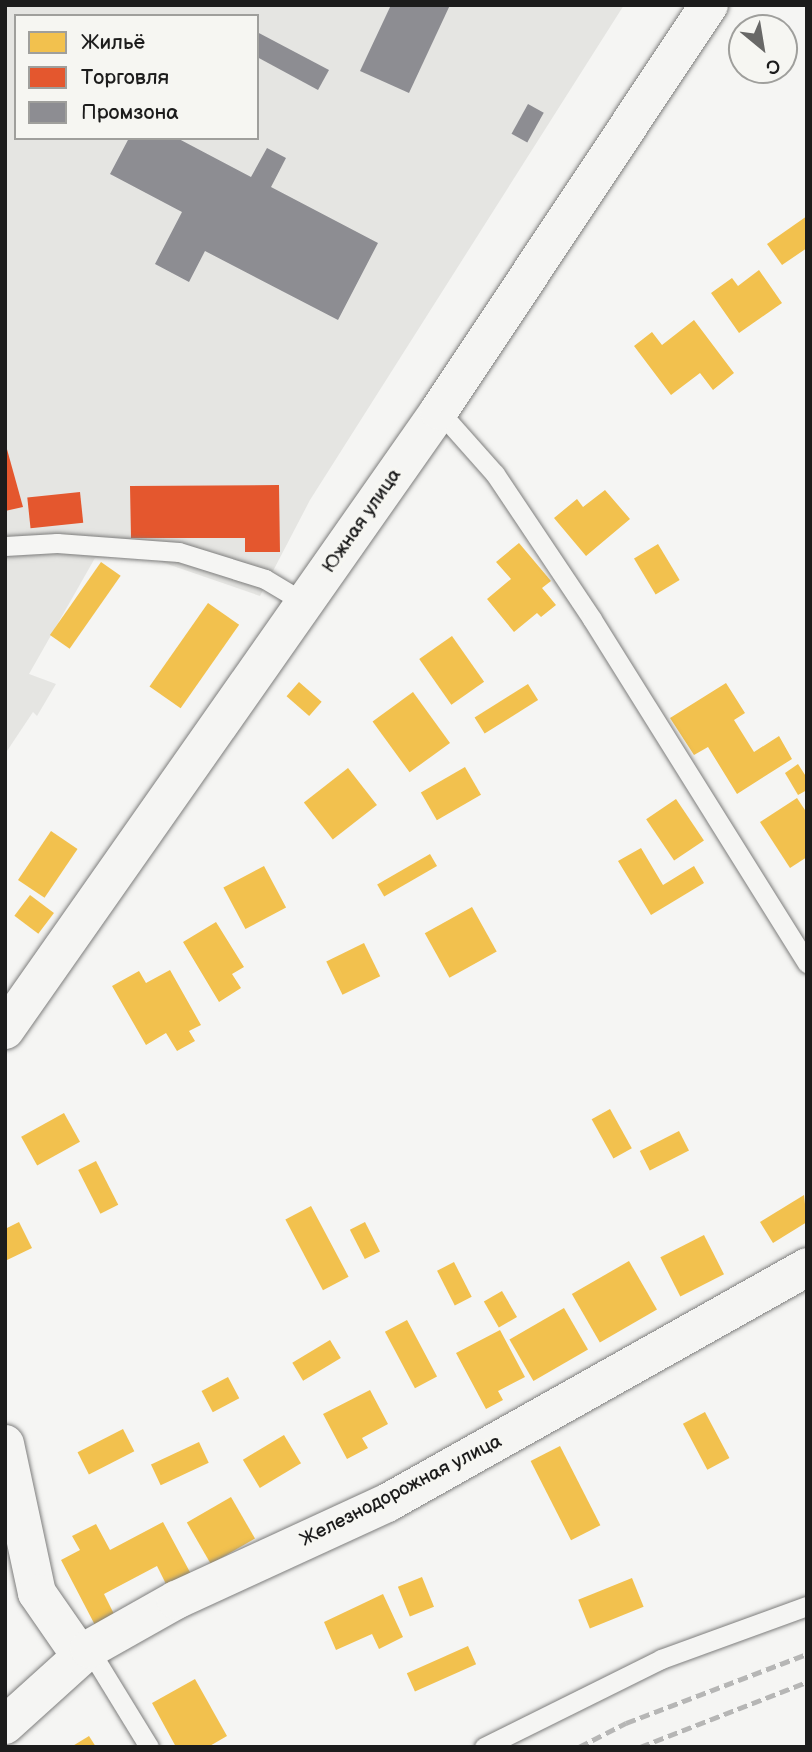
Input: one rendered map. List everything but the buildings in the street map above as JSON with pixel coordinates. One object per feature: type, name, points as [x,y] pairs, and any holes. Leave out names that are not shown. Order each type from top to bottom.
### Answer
[{"type":"street","name":"Южная улица","points":[[5,1030],[439,411],[709,5]]},
{"type":"street","name":"Железнодорожная улица","points":[[5,1725],[84,1652],[176,1600],[387,1503],[807,1267]]},
{"type":"street","points":[[5,1444],[37,1593],[84,1652]]},
{"type":"lane","points":[[439,411],[495,474],[585,607],[807,963]]},
{"type":"lane","points":[[5,546],[57,543],[179,552],[265,579],[305,604]]},
{"type":"lane","points":[[484,1747],[661,1659],[807,1606]]},
{"type":"lane","points":[[84,1652],[149,1747]]},
{"type":"shaded area","points":[[5,5],[624,5],[310,500],[260,596],[144,556],[95,558],[29,674],[56,684],[37,716],[33,712],[5,754]]},
{"type":"railway","points":[[579,1747],[626,1723],[807,1654]]},
{"type":"railway","points":[[640,1747],[807,1682]]}]
